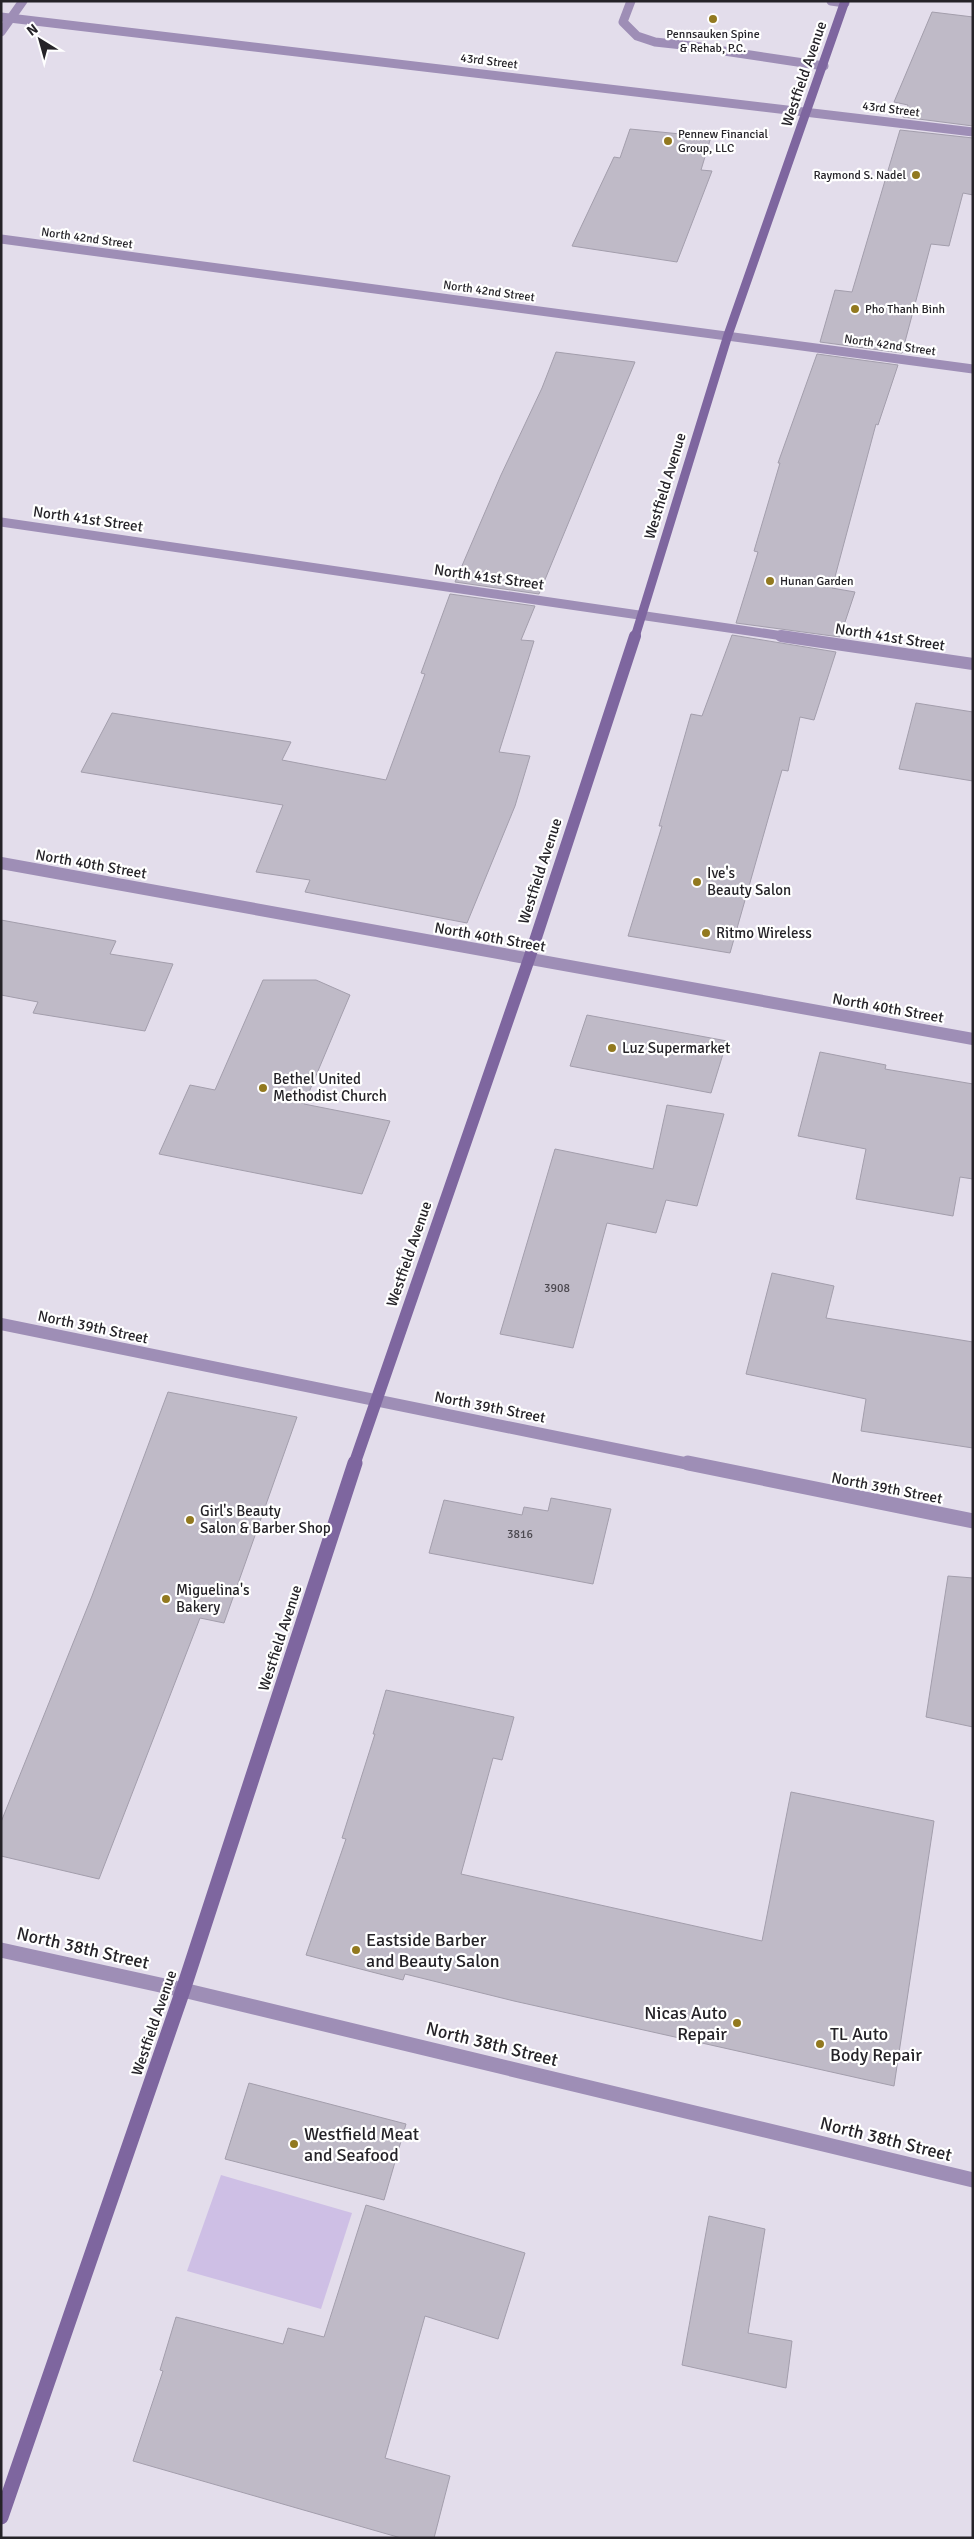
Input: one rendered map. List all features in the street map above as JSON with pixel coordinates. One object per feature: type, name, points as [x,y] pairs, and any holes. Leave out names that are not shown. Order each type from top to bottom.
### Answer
[{"type":"street","points":[[1,32],[23,1]]},
{"type":"street","points":[[631,1],[623,22],[637,36],[656,42],[701,48]]},
{"type":"street","points":[[831,1],[845,2]]},
{"type":"street","name":"Westfield Avenue","points":[[1,2517],[183,1990],[375,1401],[529,959],[642,615],[728,335],[845,2]]},
{"type":"street","name":"43rd Street","points":[[1,17],[973,132]]},
{"type":"street","points":[[724,51],[824,66]]},
{"type":"street","name":"North 42nd Street","points":[[1,240],[973,368]]},
{"type":"street","name":"North 41st Street","points":[[1,522],[973,664]]},
{"type":"street","name":"North 40th Street","points":[[1,863],[973,1039]]},
{"type":"street","name":"North 39th Street","points":[[1,1324],[973,1521]]},
{"type":"street","name":"North 38th Street","points":[[1,1950],[183,1990],[973,2180]]},
{"type":"shaded area","points":[[221,2175],[352,2213],[321,2309],[187,2271]]},
{"type":"building","points":[[932,12],[973,17],[973,126],[903,117],[908,105],[894,102]]},
{"type":"building","points":[[630,129],[711,137],[701,170],[712,171],[677,262],[572,246],[614,157],[620,158]]},
{"type":"building","points":[[900,130],[973,138],[973,195],[963,193],[949,246],[931,244],[902,353],[820,342],[835,290],[852,292]]},
{"type":"building","points":[[556,352],[635,362],[539,594],[455,582],[501,475],[542,388]]},
{"type":"building","points":[[817,354],[898,365],[878,425],[876,424],[832,588],[855,592],[840,637],[736,623],[758,552],[754,551],[780,463],[778,463]]},
{"type":"building","points":[[450,594],[535,606],[521,640],[534,641],[499,752],[530,756],[515,806],[467,923],[305,892],[310,880],[256,872],[283,805],[81,772],[112,713],[291,742],[282,760],[386,780],[425,674],[421,673]]},
{"type":"building","points":[[732,635],[836,652],[814,720],[800,717],[788,771],[782,770],[730,953],[628,936],[662,826],[659,826],[691,714],[702,716]]},
{"type":"building","points":[[916,703],[973,712],[973,781],[899,769]]},
{"type":"building","points":[[1,920],[116,941],[110,954],[173,964],[145,1031],[33,1013],[38,1002],[1,995]]},
{"type":"building","name":"Bethel United Methodist Church","points":[[263,980],[316,980],[350,995],[304,1104],[390,1121],[362,1194],[159,1154],[190,1085],[215,1090]]},
{"type":"building","points":[[587,1015],[727,1041],[711,1093],[570,1066]]},
{"type":"building","points":[[820,1052],[886,1065],[885,1069],[973,1084],[973,1179],[960,1177],[953,1216],[856,1199],[866,1149],[798,1136]]},
{"type":"building","points":[[667,1105],[724,1114],[697,1206],[666,1200],[656,1233],[607,1223],[573,1348],[500,1334],[555,1149],[653,1169]]},
{"type":"building","points":[[772,1273],[834,1286],[826,1318],[973,1342],[973,1448],[861,1431],[866,1399],[746,1374]]},
{"type":"building","points":[[168,1392],[297,1417],[224,1623],[200,1618],[99,1879],[1,1856],[1,1822],[92,1596]]},
{"type":"building","points":[[551,1498],[611,1509],[593,1584],[429,1553],[444,1500],[522,1515],[524,1507],[548,1511]]},
{"type":"building","points":[[948,1576],[973,1578],[973,1727],[926,1717]]},
{"type":"building","points":[[386,1690],[514,1717],[502,1760],[493,1758],[461,1874],[762,1941],[791,1792],[934,1821],[894,2086],[514,2001],[405,1974],[403,1980],[306,1955],[346,1839],[342,1838],[375,1734],[373,1734]]},
{"type":"building","points":[[249,2083],[406,2124],[384,2200],[225,2159]]},
{"type":"building","points":[[366,2205],[525,2253],[498,2339],[425,2316],[385,2458],[450,2476],[434,2538],[401,2538],[133,2461],[163,2371],[160,2370],[176,2317],[283,2344],[288,2328],[324,2337]]},
{"type":"building","points":[[709,2216],[765,2229],[748,2333],[792,2341],[786,2388],[682,2365]]},
{"type":"place","name":"Pennsauken Spine & Rehab, P.C.","points":[[713,19]]},
{"type":"place","name":"Pennew Financial Group, LLC","points":[[668,141]]},
{"type":"place","name":"Raymond S. Nadel","points":[[916,175]]},
{"type":"place","name":"Pho Thanh Binh","points":[[855,309]]},
{"type":"place","name":"Hunan Garden","points":[[770,581]]},
{"type":"place","name":"Ive's Beauty Salon","points":[[697,882]]},
{"type":"place","name":"Ritmo Wireless","points":[[706,933]]},
{"type":"place","name":"Luz Supermarket","points":[[612,1048]]},
{"type":"place","name":"Bethel United Methodist Church","points":[[263,1088]]},
{"type":"place","name":"Girl's Beauty Salon & Barber Shop","points":[[190,1520]]},
{"type":"place","name":"Miguelina's Bakery","points":[[166,1599]]},
{"type":"place","name":"Eastside Barber and Beauty Salon","points":[[356,1950]]},
{"type":"place","name":"Nicas Auto Repair","points":[[737,2023]]},
{"type":"place","name":"TL Auto Body Repair","points":[[820,2044]]},
{"type":"place","name":"Westfield Meat and Seafood","points":[[294,2144]]}]
